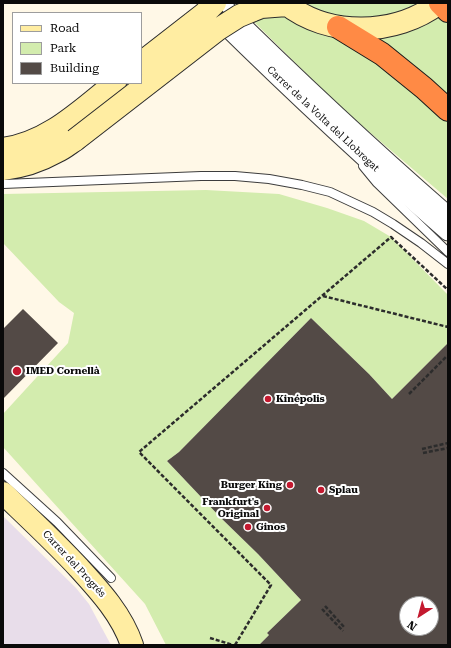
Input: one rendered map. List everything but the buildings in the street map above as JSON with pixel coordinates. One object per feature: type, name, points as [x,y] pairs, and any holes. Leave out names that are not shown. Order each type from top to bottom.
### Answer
[{"type":"highway","points":[[440,3],[448,11]]},
{"type":"highway","points":[[338,27],[382,54],[424,88],[448,110]]},
{"type":"main road","points":[[142,62],[204,14],[215,3]]},
{"type":"main road","points":[[142,82],[227,22],[251,10],[261,7],[286,4],[311,19],[338,27],[375,28],[391,26],[406,21],[421,15],[440,3]]},
{"type":"main road","points":[[3,170],[16,168],[56,153],[69,132],[114,84]]},
{"type":"main road","points":[[3,150],[30,143],[45,136],[69,132],[139,84]]},
{"type":"main road","name":"Carrer del Progrés","points":[[3,493],[67,555],[109,601],[120,618],[132,645]]},
{"type":"street","name":"Carrer de la Volta del Llobregat","points":[[201,3],[338,134],[391,183],[448,232]]},
{"type":"street","name":"Carrer de la Volta del Llobregat","points":[[220,3],[329,108],[448,215]]},
{"type":"lane","points":[[338,134],[377,183],[448,252]]},
{"type":"lane","points":[[3,184],[201,176],[235,176],[302,184],[330,192],[373,212],[394,224],[448,264]]},
{"type":"lane","points":[[3,473],[57,522],[111,578]]},
{"type":"path","points":[[210,638],[234,645],[271,585],[139,452],[391,237],[448,290]]},
{"type":"path","points":[[323,296],[448,327]]},
{"type":"path","points":[[409,394],[447,356]]},
{"type":"path","points":[[422,449],[448,443]]},
{"type":"path","points":[[423,454],[448,448]]},
{"type":"path","points":[[325,606],[346,628]]},
{"type":"path","points":[[322,609],[343,631]]},
{"type":"shaded area","points":[[3,516],[76,588],[89,604],[111,645],[3,645]]},
{"type":"green space","points":[[235,3],[448,3],[448,199],[340,107]]},
{"type":"green space","points":[[206,190],[279,194],[364,221],[391,237],[448,295],[448,343],[392,399],[369,374],[311,318],[179,452],[167,461],[301,600],[267,633],[269,635],[259,645],[166,645],[145,604],[3,447],[3,414],[68,343],[74,313],[59,302],[3,243],[3,194]]},
{"type":"place","name":"IMED Cornellà","points":[[17,371]]},
{"type":"place","name":"Kinépolis","points":[[268,399]]},
{"type":"place","name":"Burger King","points":[[290,485]]},
{"type":"place","name":"Splau","points":[[321,490]]},
{"type":"place","name":"Frankfurt's Original","points":[[267,508]]},
{"type":"place","name":"Ginos","points":[[248,527]]}]
